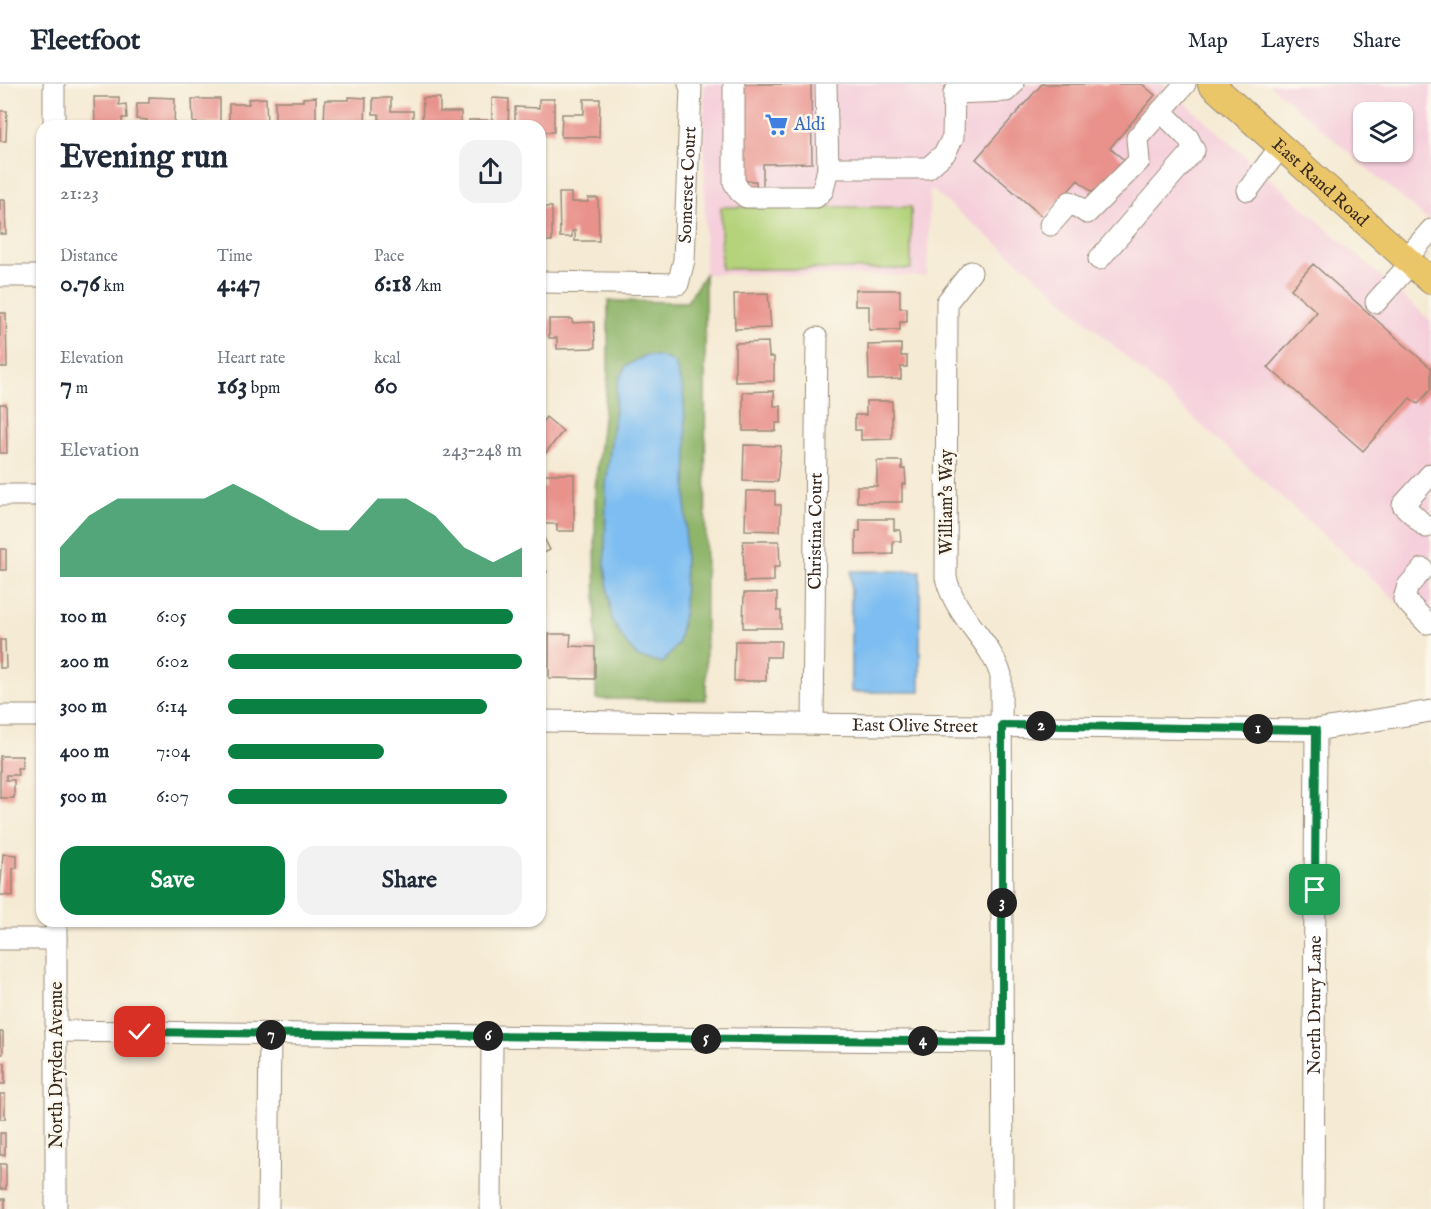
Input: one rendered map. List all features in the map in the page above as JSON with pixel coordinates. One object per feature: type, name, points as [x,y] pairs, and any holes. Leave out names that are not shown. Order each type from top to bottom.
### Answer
[{"type":"main road","name":"East Rand Road","points":[[1222,89],[1281,146],[1419,264]]},
{"type":"street","points":[[54,84],[54,120]]},
{"type":"street","name":"Somerset Court","points":[[546,282],[678,284],[684,260],[691,88],[689,84]]},
{"type":"street","points":[[734,84],[734,182],[746,197],[816,197],[823,190],[828,168],[826,84]]},
{"type":"street","points":[[828,168],[928,168],[945,153],[953,137],[954,93],[1006,91],[1013,84]]},
{"type":"street","points":[[1050,225],[1070,202],[1087,213],[1140,161],[1137,138],[1185,84]]},
{"type":"street","points":[[1099,259],[1194,150],[1188,138],[1161,111]]},
{"type":"street","points":[[1248,190],[1281,146]]},
{"type":"street","points":[[1376,302],[1419,264],[1431,230]]},
{"type":"street","name":"William's Way","points":[[971,272],[947,302],[946,578],[950,596],[995,657],[1000,675],[1003,1209]]},
{"type":"street","points":[[0,276],[36,276]]},
{"type":"street","name":"Christina Court","points":[[813,723],[817,338]]},
{"type":"street","points":[[1426,526],[1403,505],[1431,474]]},
{"type":"street","points":[[0,495],[36,495]]},
{"type":"street","points":[[1427,564],[1408,586],[1404,599],[1427,615]]},
{"type":"street","name":"East Olive Street","points":[[546,721],[1316,730],[1431,711]]},
{"type":"street","points":[[0,716],[36,716]]},
{"type":"street","name":"North Drury Lane","points":[[1313,1209],[1316,730]]},
{"type":"street","points":[[0,939],[56,930]]},
{"type":"street","name":"North Dryden Avenue","points":[[56,930],[56,1209]]},
{"type":"street","points":[[56,1031],[1002,1042]]},
{"type":"street","points":[[268,1209],[270,1035]]},
{"type":"street","points":[[491,1209],[492,1036]]},
{"type":"shaded area","points":[[704,84],[1164,84],[1431,321],[1431,632],[1044,283],[930,188],[927,276],[705,274]]},
{"type":"shaded area","points":[[1269,84],[1431,84],[1431,223],[1360,162],[1413,162],[1413,102],[1353,102],[1353,156]]},
{"type":"green space","points":[[721,207],[911,207],[911,269],[721,269]]},
{"type":"green space","points":[[705,274],[706,700],[596,699],[595,488],[608,375],[608,301],[687,302]]},
{"type":"water","points":[[646,355],[662,357],[675,363],[683,391],[687,446],[684,611],[678,644],[663,663],[638,657],[612,621],[605,565],[606,485],[618,382],[626,366]]},
{"type":"water","points":[[851,571],[920,571],[920,692],[851,692]]},
{"type":"building","name":"Aldi","points":[[741,84],[811,84],[812,163],[763,164],[763,192],[756,192],[756,181],[742,181]]},
{"type":"building","points":[[1042,84],[1142,84],[1155,95],[1110,148],[1124,160],[1094,194],[1078,180],[1044,218],[976,159]]},
{"type":"building","points":[[94,97],[119,97],[119,105],[126,104],[127,118],[95,120]]},
{"type":"building","points":[[149,97],[175,98],[174,120],[136,119],[137,103],[149,103]]},
{"type":"building","points":[[316,97],[316,120],[275,120],[275,101],[303,101],[303,98]]},
{"type":"building","points":[[349,97],[366,98],[365,120],[324,120],[325,100],[349,100]]},
{"type":"building","points":[[266,98],[267,120],[229,120],[229,104],[249,104],[248,99]]},
{"type":"building","points":[[373,98],[391,98],[391,111],[413,111],[413,120],[379,120],[379,114],[373,114]]},
{"type":"building","points":[[423,98],[440,98],[440,112],[461,112],[461,120],[422,120]]},
{"type":"building","points":[[492,98],[509,99],[508,120],[492,120]]},
{"type":"building","points":[[192,99],[220,99],[220,120],[193,120]]},
{"type":"building","points":[[539,99],[554,99],[554,132],[546,132],[546,120],[515,120],[515,107],[539,108]]},
{"type":"building","points":[[584,99],[600,99],[599,137],[561,137],[562,114],[584,114]]},
{"type":"building","points":[[0,111],[7,111],[6,141],[0,141]]},
{"type":"building","points":[[559,193],[571,193],[571,202],[588,202],[588,198],[598,198],[599,241],[575,241],[575,231],[572,231],[572,237],[560,237]]},
{"type":"building","points":[[0,200],[5,200],[6,234],[0,234]]},
{"type":"building","points":[[546,207],[552,207],[552,241],[546,241]]},
{"type":"building","points":[[1313,264],[1431,368],[1431,389],[1418,404],[1410,398],[1363,451],[1268,367],[1317,312],[1291,289]]},
{"type":"building","points":[[855,290],[900,290],[900,308],[907,308],[907,322],[900,322],[900,330],[869,330],[869,306],[855,306]]},
{"type":"building","points":[[768,293],[771,328],[735,329],[734,294]]},
{"type":"building","points":[[0,313],[6,313],[7,367],[0,367]]},
{"type":"building","points":[[549,319],[572,319],[572,323],[594,322],[595,348],[557,349],[557,338],[549,338]]},
{"type":"building","points":[[768,342],[769,357],[774,357],[774,381],[735,382],[735,343]]},
{"type":"building","points":[[901,344],[901,356],[907,356],[907,367],[901,367],[901,379],[869,380],[868,345]]},
{"type":"building","points":[[774,391],[774,406],[781,406],[781,423],[776,423],[776,431],[743,431],[743,392]]},
{"type":"building","points":[[866,401],[892,401],[892,439],[861,440],[861,430],[855,430],[855,415],[866,415]]},
{"type":"building","points":[[0,404],[6,404],[7,453],[0,453]]},
{"type":"building","points":[[546,417],[563,431],[546,452]]},
{"type":"building","points":[[744,445],[781,446],[777,482],[743,481]]},
{"type":"building","points":[[877,461],[902,461],[906,484],[902,484],[902,502],[857,502],[857,486],[877,486]]},
{"type":"building","points":[[546,474],[574,474],[574,531],[557,531],[557,524],[546,524]]},
{"type":"building","points":[[746,491],[775,491],[775,505],[781,505],[780,531],[745,530]]},
{"type":"building","points":[[860,519],[894,519],[894,530],[900,530],[901,541],[893,541],[893,554],[856,555],[856,531],[860,531]]},
{"type":"building","points":[[743,541],[779,541],[780,567],[774,567],[774,581],[744,582]]},
{"type":"building","points":[[0,549],[6,549],[6,570],[0,570]]},
{"type":"building","points":[[744,593],[777,593],[777,611],[781,611],[781,628],[743,628]]},
{"type":"building","points":[[549,634],[571,634],[570,646],[595,647],[595,679],[549,678]]},
{"type":"building","points":[[0,640],[5,640],[6,668],[0,668]]},
{"type":"building","points":[[735,641],[781,641],[780,657],[766,657],[766,681],[734,681]]},
{"type":"building","points":[[0,756],[22,756],[22,768],[17,768],[18,775],[6,775],[6,780],[14,780],[14,798],[0,798]]},
{"type":"building","points":[[3,854],[17,855],[17,868],[13,868],[13,896],[0,895]]},
{"type":"building","points":[[0,1032],[3,1032],[3,1054],[0,1054]]},
{"type":"building","points":[[0,1063],[5,1063],[5,1084],[0,1084]]},
{"type":"building","points":[[0,1094],[5,1094],[5,1119],[0,1119]]},
{"type":"building","points":[[0,1133],[5,1133],[5,1155],[0,1155]]},
{"type":"building","points":[[0,1164],[6,1164],[6,1189],[0,1189]]},
{"type":"building","points":[[0,1199],[5,1199],[5,1209],[0,1209]]},
{"type":"place","name":"Aldi","points":[[776,124]]},
{"type":"route","points":[[140,1032],[1002,1042],[1002,725],[1316,730],[1315,890]]}]
